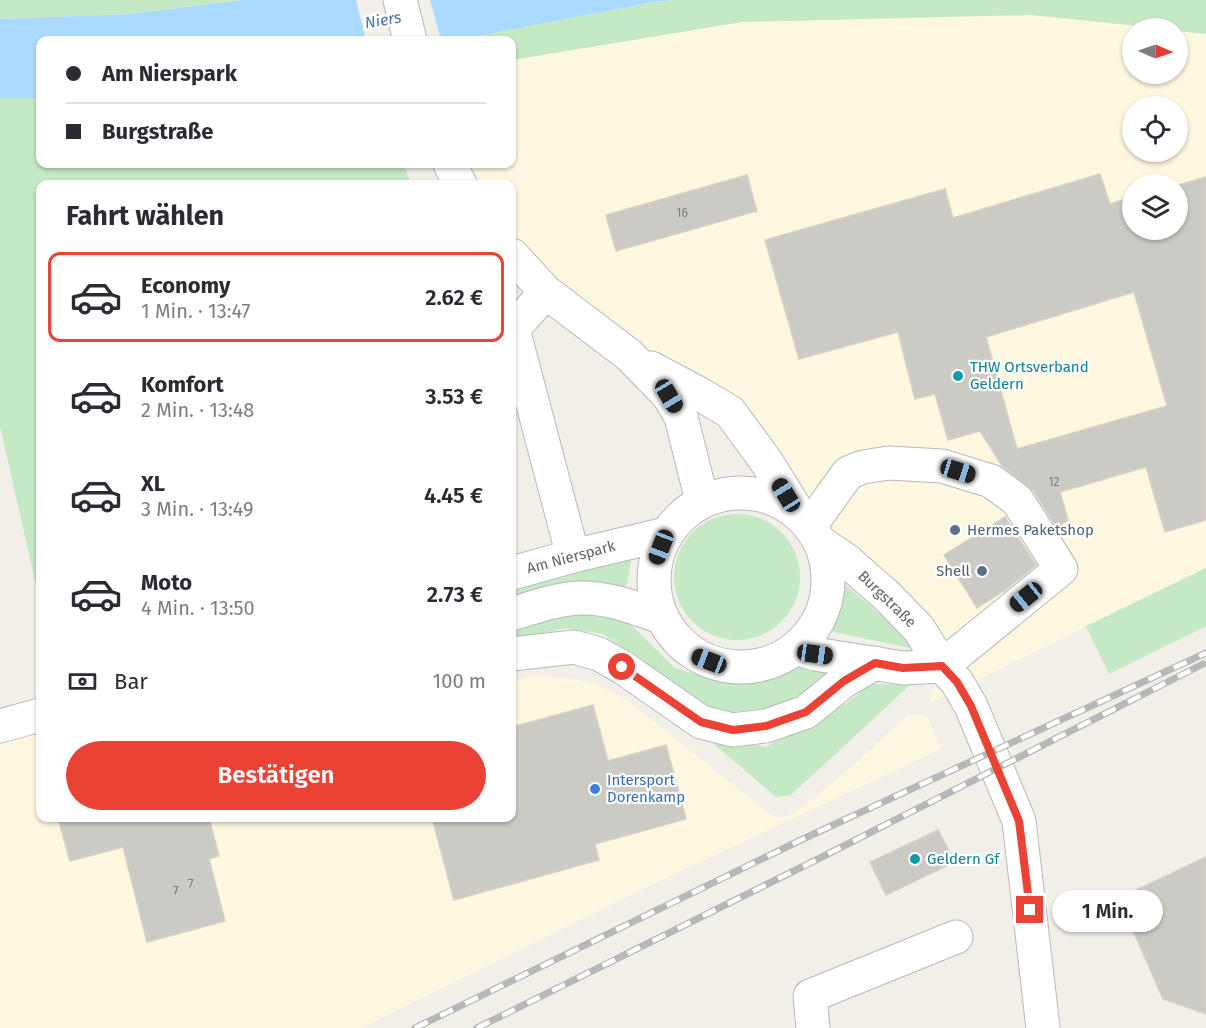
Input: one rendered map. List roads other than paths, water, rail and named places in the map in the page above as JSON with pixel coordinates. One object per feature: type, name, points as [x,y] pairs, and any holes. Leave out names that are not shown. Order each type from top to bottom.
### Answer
[{"type":"street","points":[[400,0],[409,36]]},
{"type":"street","name":"Burgstraße","points":[[516,259],[546,292],[629,356],[669,396],[681,417],[702,501]]},
{"type":"street","points":[[516,326],[546,292]]},
{"type":"street","points":[[516,340],[573,556]]},
{"type":"street","name":"Burgstraße","points":[[629,356],[730,412],[766,461],[809,527],[828,570],[827,600],[816,626],[797,648],[774,662],[748,668],[722,666],[697,656],[676,639],[662,617],[654,590],[654,580],[655,561],[666,534],[681,515],[702,501],[725,493],[751,492],[775,498],[809,527],[887,596],[919,629],[942,666],[957,682],[971,706],[1019,821],[1043,1028]]},
{"type":"street","points":[[797,648],[815,654],[903,668],[942,666],[1061,569],[1017,500],[992,481],[942,466],[889,463],[863,467],[848,473],[809,527]]},
{"type":"street","name":"Am Nierspark","points":[[516,572],[666,534]]},
{"type":"street","points":[[516,613],[549,603],[580,598],[604,600],[662,617]]},
{"type":"street","points":[[516,654],[574,647],[599,654],[622,667],[701,722],[733,730],[766,726],[806,712],[844,681],[875,663]]},
{"type":"street","points":[[0,726],[36,716]]},
{"type":"street","points":[[813,1028],[810,996],[956,937]]},
{"type":"water","name":"Niers","points":[[243,0],[676,0],[653,2],[479,36],[36,36],[36,98],[0,98],[0,19],[130,14]]},
{"type":"railway","points":[[415,1028],[805,838],[1206,653]]},
{"type":"railway","points":[[477,1028],[1203,664]]},
{"type":"place","name":"THW Ortsverband Geldern","points":[[958,376]]},
{"type":"place","name":"Hermes Paketshop","points":[[955,530]]},
{"type":"place","name":"Shell","points":[[982,571]]},
{"type":"place","name":"Intersport Dorenkamp","points":[[595,789]]},
{"type":"place","name":"Geldern Gf","points":[[915,859]]}]
